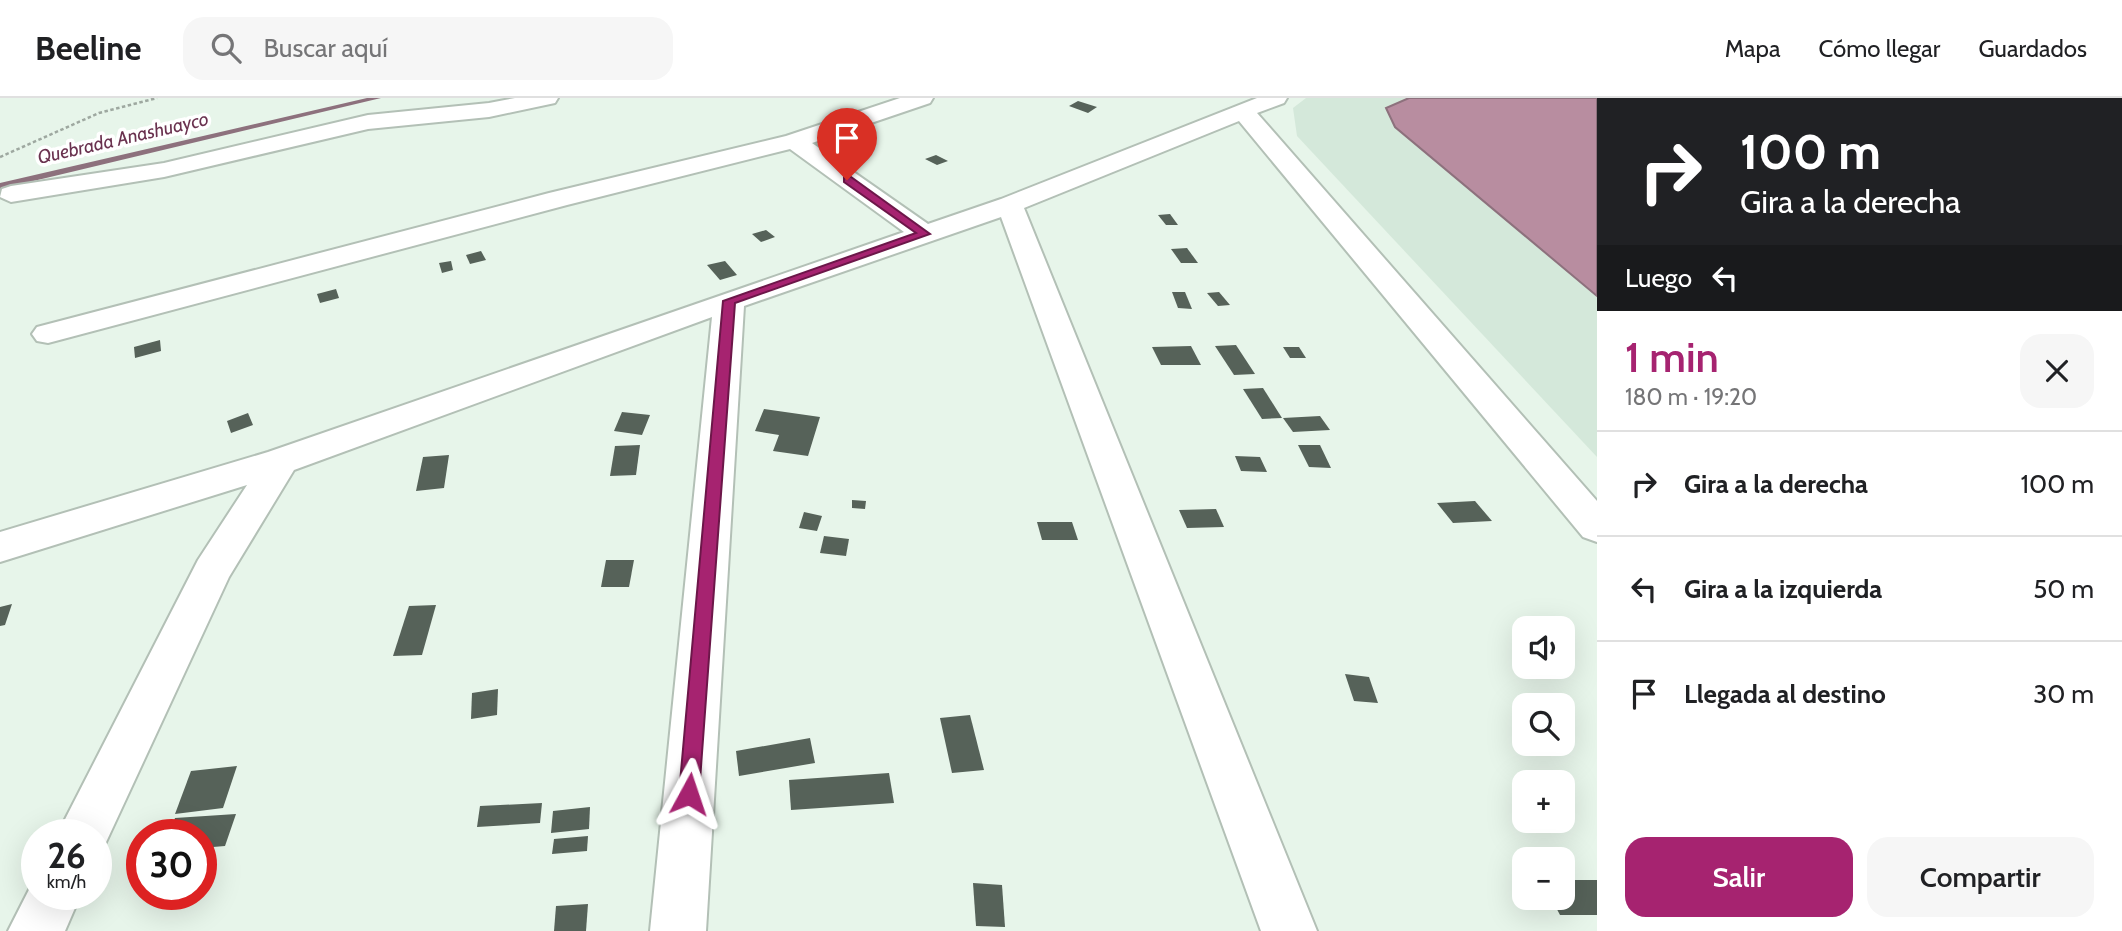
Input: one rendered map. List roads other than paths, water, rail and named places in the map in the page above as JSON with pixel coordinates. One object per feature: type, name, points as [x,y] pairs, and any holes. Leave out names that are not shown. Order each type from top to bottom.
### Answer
[{"type":"street","points":[[11,194],[164,170],[368,122],[489,110],[547,98]]},
{"type":"street","points":[[48,334],[558,198],[794,141],[922,98]]},
{"type":"street","points":[[0,547],[281,461],[729,301],[1010,205],[1276,98]]},
{"type":"street","points":[[1244,112],[1597,527]]},
{"type":"street","points":[[794,141],[924,234]]},
{"type":"street","points":[[1010,205],[1289,931]]},
{"type":"street","points":[[678,931],[729,301]]},
{"type":"street","points":[[91,819],[212,572],[281,461]]},
{"type":"street","points":[[36,931],[46,910]]},
{"type":"waterway","name":"Quebrada Anashuayco","points":[[0,186],[377,98]]}]
